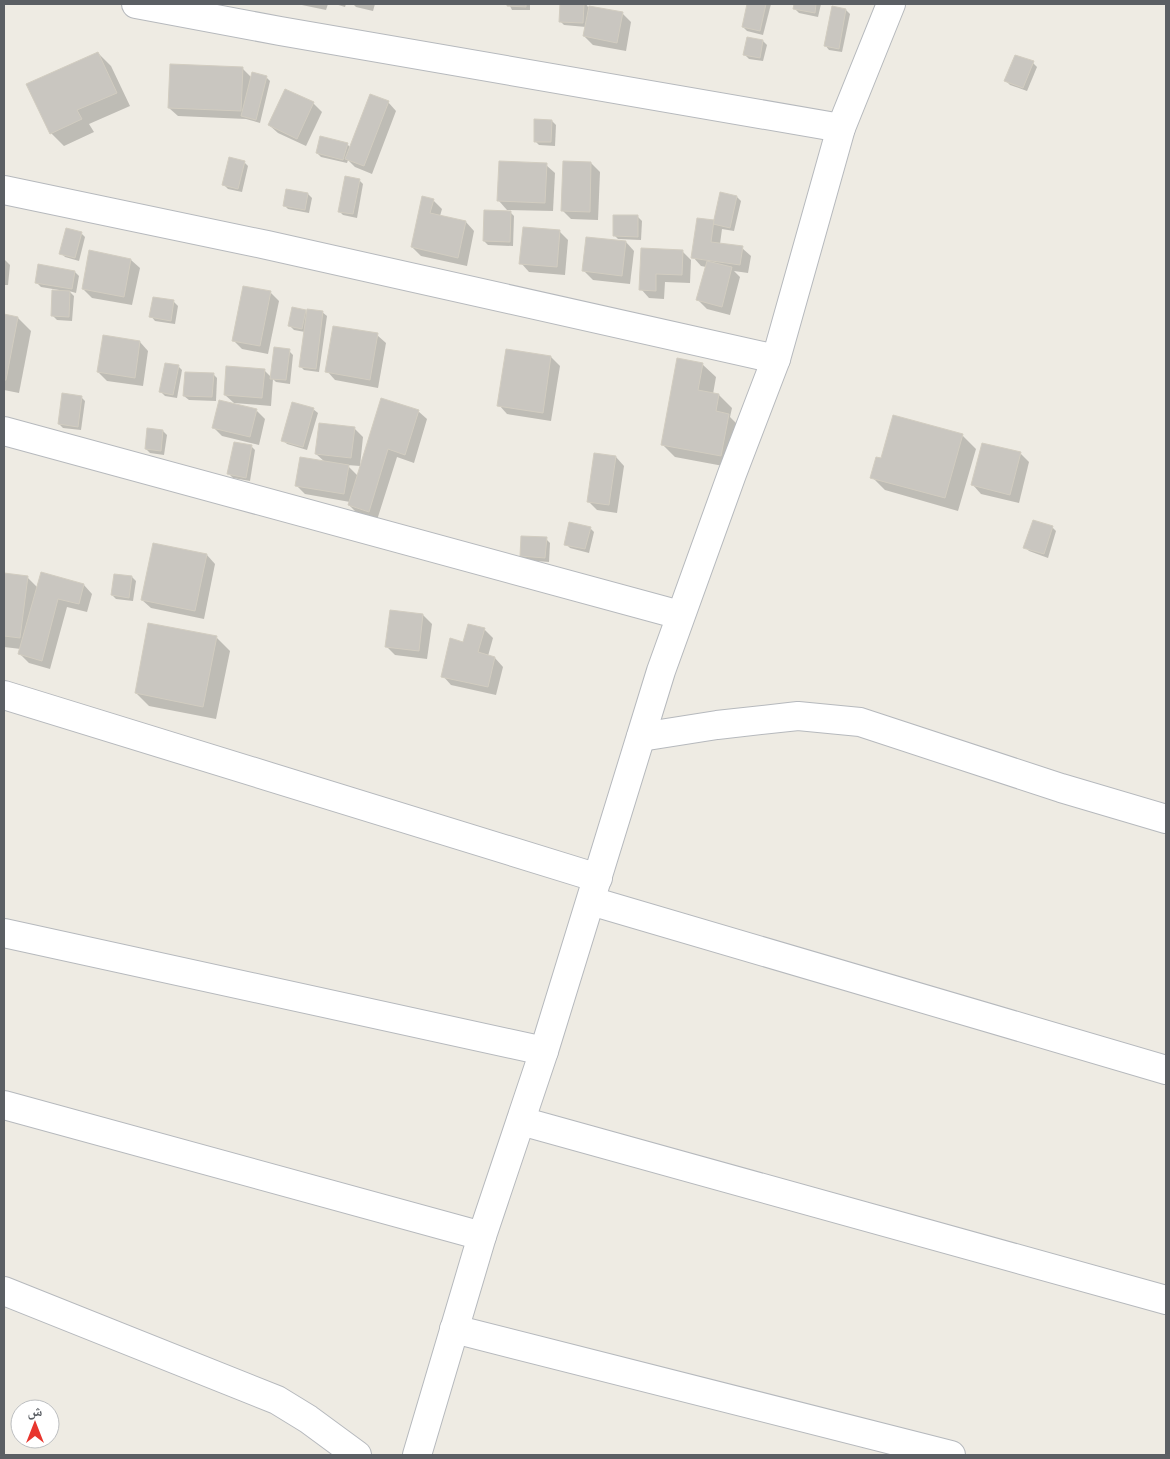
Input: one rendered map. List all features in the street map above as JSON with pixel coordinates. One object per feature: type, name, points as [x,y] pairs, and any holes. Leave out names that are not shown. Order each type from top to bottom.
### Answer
[{"type":"street","points":[[136,4],[280,31],[841,128]]},
{"type":"street","points":[[417,1455],[482,1236],[544,1051],[680,615],[776,359],[841,128],[891,4]]},
{"type":"street","points":[[4,190],[267,246],[776,359]]},
{"type":"street","points":[[4,431],[680,615]]},
{"type":"street","points":[[4,695],[595,889],[1166,1070]]},
{"type":"street","points":[[641,737],[717,725],[798,716],[860,722],[1043,782],[1166,819]]},
{"type":"street","points":[[4,933],[544,1051]]},
{"type":"street","points":[[4,1105],[482,1236]]},
{"type":"street","points":[[521,1120],[1166,1300]]},
{"type":"street","points":[[4,1291],[277,1400],[308,1419],[357,1455]]},
{"type":"street","points":[[454,1329],[951,1455]]},
{"type":"building","points":[[507,4],[526,4],[526,7],[507,6]]},
{"type":"building","points":[[560,4],[584,4],[583,23],[559,22]]},
{"type":"building","points":[[747,4],[766,4],[760,31],[742,27]]},
{"type":"building","points":[[794,4],[816,4],[815,13],[793,9]]},
{"type":"building","points":[[589,6],[623,12],[617,43],[583,36]]},
{"type":"building","points":[[832,6],[846,9],[839,49],[824,46]]},
{"type":"building","points":[[747,37],[763,40],[760,58],[743,55]]},
{"type":"building","points":[[98,52],[117,93],[77,110],[82,119],[50,134],[26,84]]},
{"type":"building","points":[[1015,55],[1034,61],[1023,88],[1004,81]]},
{"type":"building","points":[[170,64],[243,67],[241,111],[168,108]]},
{"type":"building","points":[[252,72],[267,76],[256,120],[241,116]]},
{"type":"building","points":[[285,89],[314,102],[297,139],[268,125]]},
{"type":"building","points":[[370,94],[389,101],[364,166],[345,159]]},
{"type":"building","points":[[534,119],[552,120],[551,142],[534,142]]},
{"type":"building","points":[[320,136],[348,143],[343,160],[316,153]]},
{"type":"building","points":[[229,157],[245,161],[238,189],[222,185]]},
{"type":"building","points":[[499,161],[547,163],[545,203],[497,201]]},
{"type":"building","points":[[563,161],[591,162],[590,212],[561,211]]},
{"type":"building","points":[[345,176],[360,179],[353,214],[338,212]]},
{"type":"building","points":[[286,189],[308,193],[305,210],[283,206]]},
{"type":"building","points":[[720,192],[737,196],[730,228],[713,224]]},
{"type":"building","points":[[422,196],[434,199],[430,213],[466,221],[458,258],[411,247]]},
{"type":"building","points":[[484,210],[511,211],[510,242],[483,241]]},
{"type":"building","points":[[613,215],[638,215],[638,237],[613,236]]},
{"type":"building","points":[[697,218],[714,220],[711,242],[743,246],[740,265],[691,258]]},
{"type":"building","points":[[523,227],[560,230],[557,267],[519,264]]},
{"type":"building","points":[[66,228],[82,232],[75,258],[59,254]]},
{"type":"building","points":[[586,237],[626,241],[622,276],[582,271]]},
{"type":"building","points":[[641,248],[683,250],[682,275],[656,274],[656,291],[639,290]]},
{"type":"building","points":[[89,250],[131,259],[124,297],[82,289]]},
{"type":"building","points":[[707,261],[732,267],[722,307],[696,300]]},
{"type":"building","points":[[38,264],[75,271],[72,289],[35,283]]},
{"type":"building","points":[[243,286],[271,291],[260,346],[232,341]]},
{"type":"building","points":[[52,290],[70,291],[69,317],[51,316]]},
{"type":"building","points":[[153,297],[174,300],[171,321],[149,317]]},
{"type":"building","points":[[292,307],[306,310],[302,329],[288,326]]},
{"type":"building","points":[[307,309],[323,311],[316,369],[299,367]]},
{"type":"building","points":[[4,314],[18,317],[6,380],[4,380]]},
{"type":"building","points":[[333,326],[378,333],[370,380],[325,372]]},
{"type":"building","points":[[103,335],[140,341],[135,378],[97,372]]},
{"type":"building","points":[[274,347],[290,349],[286,380],[270,379]]},
{"type":"building","points":[[506,349],[551,356],[543,413],[497,406]]},
{"type":"building","points":[[677,358],[703,363],[698,390],[719,394],[716,411],[729,414],[721,456],[661,445]]},
{"type":"building","points":[[165,363],[179,365],[173,395],[159,392]]},
{"type":"building","points":[[226,366],[265,369],[262,398],[224,395]]},
{"type":"building","points":[[185,372],[214,373],[212,397],[183,396]]},
{"type":"building","points":[[62,393],[82,396],[78,427],[58,424]]},
{"type":"building","points":[[381,398],[419,410],[405,455],[388,449],[369,512],[348,505]]},
{"type":"building","points":[[219,400],[257,409],[250,437],[212,428]]},
{"type":"building","points":[[292,402],[314,408],[303,447],[281,441]]},
{"type":"building","points":[[893,415],[963,434],[945,498],[870,478],[876,457],[881,458]]},
{"type":"building","points":[[319,423],[355,427],[351,458],[315,454]]},
{"type":"building","points":[[147,428],[163,430],[161,451],[145,449]]},
{"type":"building","points":[[234,442],[252,445],[246,478],[227,474]]},
{"type":"building","points":[[982,443],[1021,452],[1010,495],[971,485]]},
{"type":"building","points":[[594,453],[616,456],[609,505],[587,502]]},
{"type":"building","points":[[300,457],[349,465],[344,494],[295,486]]},
{"type":"building","points":[[1033,520],[1053,526],[1044,554],[1023,548]]},
{"type":"building","points":[[569,522],[591,527],[585,549],[564,545]]},
{"type":"building","points":[[521,536],[547,537],[545,558],[520,556]]},
{"type":"building","points":[[153,543],[207,554],[195,611],[141,600]]},
{"type":"building","points":[[41,572],[84,584],[79,604],[58,599],[42,661],[18,654]]},
{"type":"building","points":[[4,573],[28,576],[20,638],[4,636]]},
{"type":"building","points":[[114,574],[132,576],[129,598],[111,595]]},
{"type":"building","points":[[390,610],[423,614],[419,651],[385,647]]},
{"type":"building","points":[[148,623],[217,636],[203,707],[135,693]]},
{"type":"building","points":[[468,624],[485,628],[478,652],[495,657],[488,687],[441,677],[450,638],[463,642]]}]
